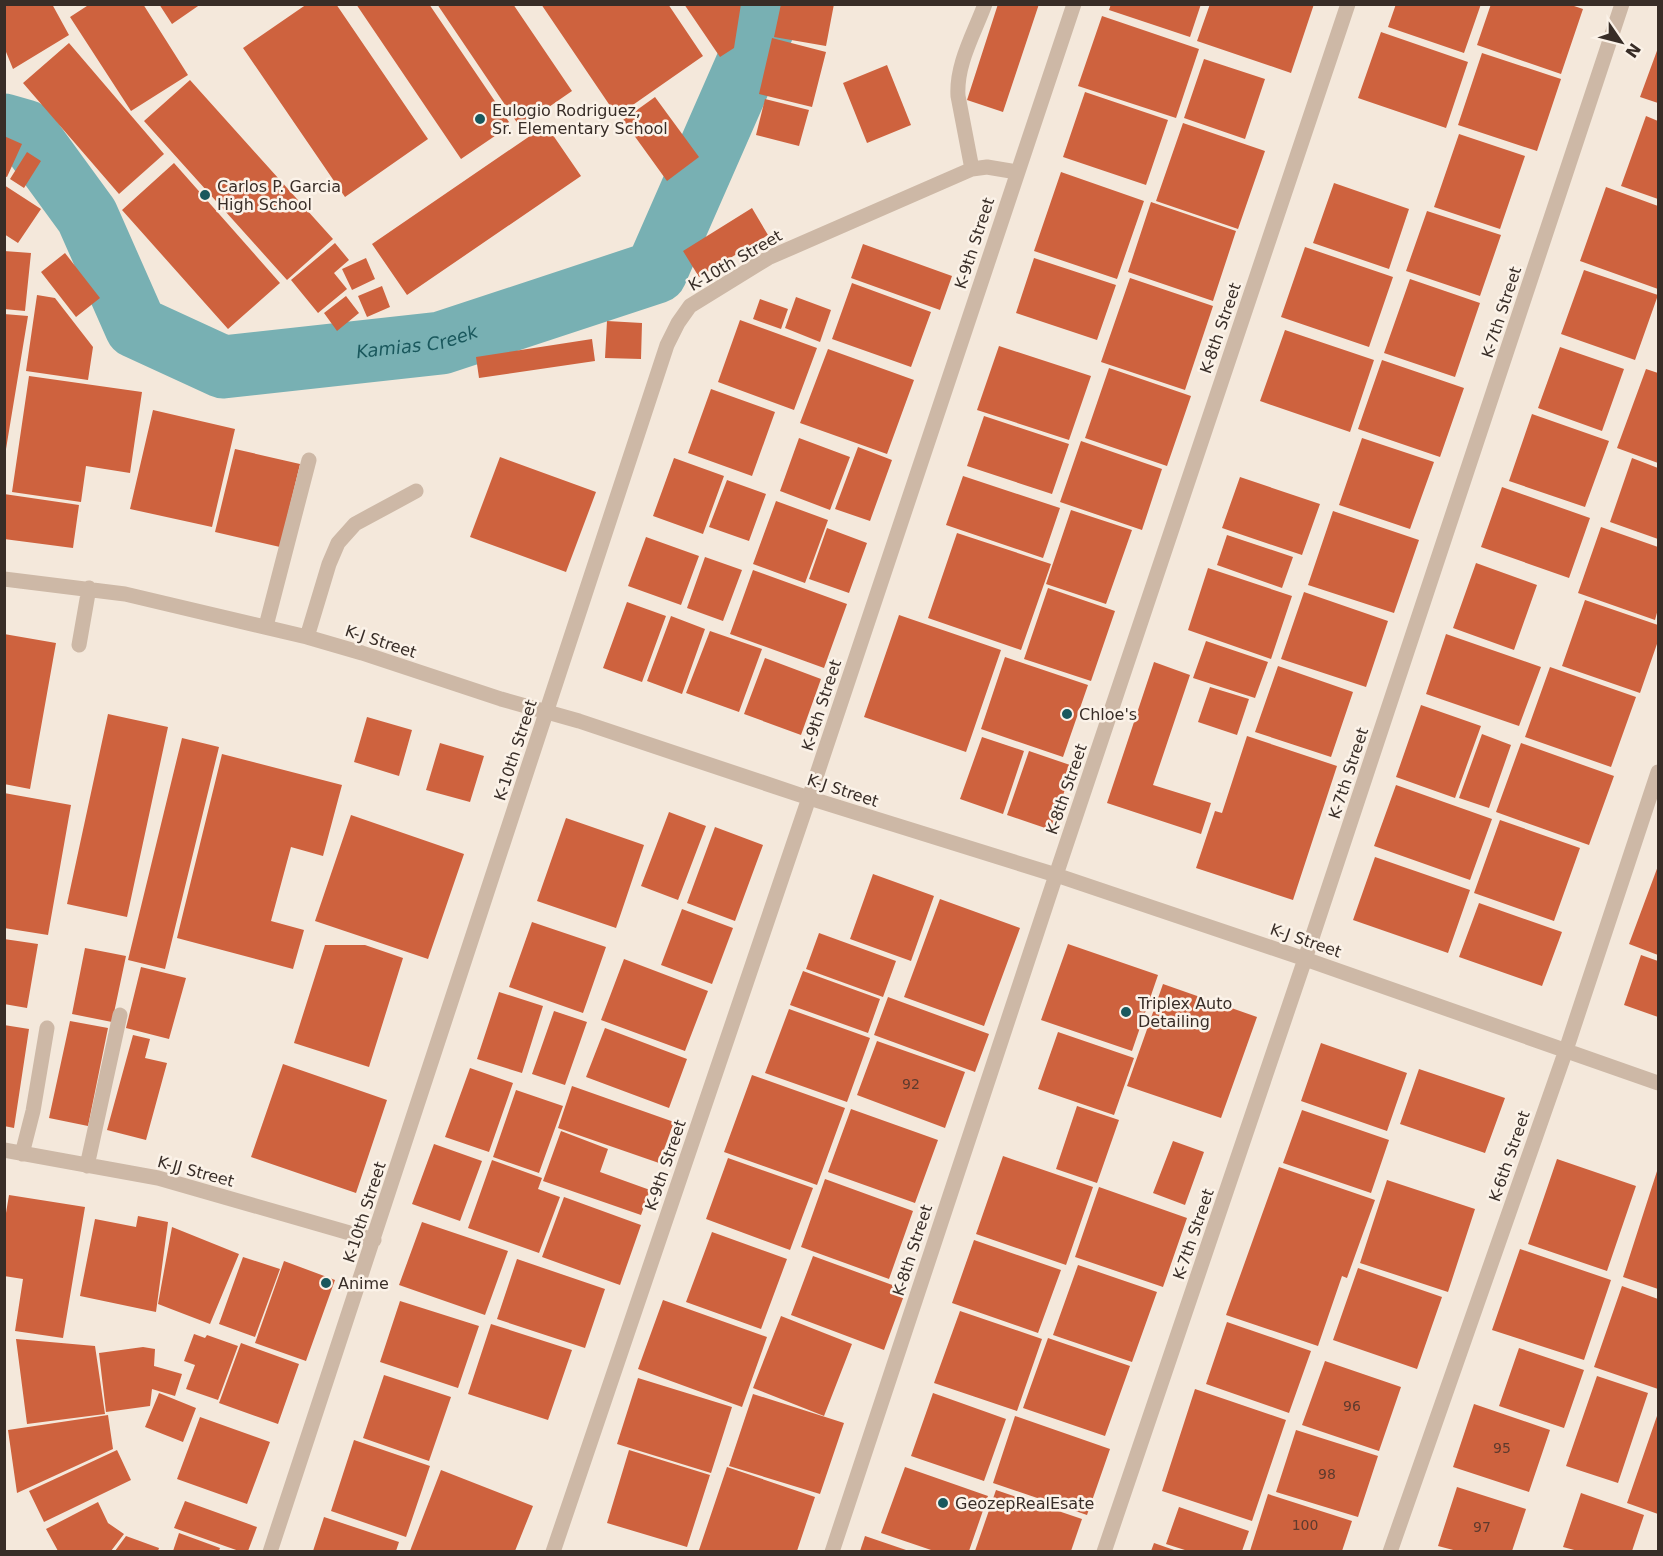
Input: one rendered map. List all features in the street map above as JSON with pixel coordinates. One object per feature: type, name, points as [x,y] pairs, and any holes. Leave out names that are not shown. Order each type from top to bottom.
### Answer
[{"type":"street","points":[[972,169],[957,83],[959,69],[985,4]]},
{"type":"street","name":"K-9th Street","points":[[553,1551],[809,798],[1074,4]]},
{"type":"street","name":"K-8th Street","points":[[832,1551],[1348,4]]},
{"type":"street","name":"K-7th Street","points":[[1104,1551],[1305,959],[1622,4]]},
{"type":"street","name":"K-10th Street","points":[[270,1551],[667,345],[678,323],[690,306],[768,258],[972,169],[987,167],[1017,172]]},
{"type":"street","points":[[266,626],[309,460]]},
{"type":"street","points":[[307,636],[329,564],[338,543],[355,524],[416,491]]},
{"type":"street","name":"K-J Street","points":[[4,579],[125,594],[307,636],[363,653],[809,798],[1056,875],[1659,1083]]},
{"type":"street","points":[[79,645],[89,588]]},
{"type":"street","name":"K-6th Street","points":[[1390,1551],[1566,1050],[1659,772]]},
{"type":"street","points":[[87,1166],[120,1015]]},
{"type":"street","points":[[22,1154],[33,1111],[47,1028]]},
{"type":"street","name":"K-JJ Street","points":[[4,1150],[158,1178],[374,1240]]},
{"type":"building","points":[[4,4],[52,4],[69,35],[13,69],[4,47]]},
{"type":"building","points":[[90,4],[143,4],[188,75],[131,111],[70,17]]},
{"type":"building","points":[[159,4],[201,4],[172,24]]},
{"type":"building","points":[[307,4],[336,4],[428,139],[345,197],[243,48]]},
{"type":"building","points":[[356,4],[429,4],[511,125],[461,159]]},
{"type":"building","points":[[437,4],[513,4],[572,91],[520,127]]},
{"type":"building","points":[[541,4],[668,4],[703,56],[617,116]]},
{"type":"building","points":[[684,4],[741,4],[734,48],[720,57]]},
{"type":"building","points":[[781,4],[834,4],[826,46],[774,37]]},
{"type":"building","points":[[998,4],[1039,4],[1003,112],[967,100]]},
{"type":"building","points":[[1111,4],[1201,4],[1190,37],[1109,10]]},
{"type":"building","points":[[1210,4],[1314,4],[1291,73],[1197,41]]},
{"type":"building","points":[[1396,4],[1481,4],[1464,53],[1388,27]]},
{"type":"building","points":[[1491,4],[1568,4],[1583,9],[1561,74],[1477,45]]},
{"type":"building","points":[[1102,16],[1199,49],[1176,118],[1078,86]]},
{"type":"building","points":[[1381,32],[1468,62],[1446,128],[1358,98]]},
{"type":"building","points":[[772,38],[826,52],[812,107],[759,94]]},
{"type":"building","points":[[69,43],[164,154],[119,194],[23,83]]},
{"type":"building","points":[[1658,48],[1658,103],[1640,97]]},
{"type":"building","points":[[1482,53],[1561,79],[1537,151],[1458,125]]},
{"type":"building","points":[[1204,59],[1265,79],[1245,139],[1184,118]]},
{"type":"building","points":[[887,65],[911,125],[867,143],[843,83]]},
{"type":"building","points":[[190,80],[333,239],[287,280],[144,121]]},
{"type":"building","points":[[1085,92],[1168,120],[1146,185],[1063,157]]},
{"type":"building","points":[[655,97],[699,157],[667,181],[623,120]]},
{"type":"building","points":[[765,99],[809,110],[799,146],[756,135]]},
{"type":"building","points":[[1646,116],[1658,121],[1658,199],[1621,186]]},
{"type":"building","points":[[1183,123],[1265,151],[1238,229],[1156,201]]},
{"type":"building","points":[[546,125],[581,176],[407,295],[372,244]]},
{"type":"building","points":[[1459,134],[1525,156],[1500,229],[1434,207]]},
{"type":"building","points":[[4,136],[22,144],[7,177],[4,176]]},
{"type":"building","points":[[27,152],[41,161],[24,188],[10,179]]},
{"type":"building","points":[[174,163],[280,283],[228,329],[122,210]]},
{"type":"building","points":[[1061,172],[1144,201],[1117,279],[1034,251]]},
{"type":"building","points":[[1334,183],[1409,209],[1389,269],[1313,243]]},
{"type":"building","points":[[4,185],[41,209],[18,243],[4,234]]},
{"type":"building","points":[[1606,187],[1658,206],[1658,289],[1580,261]]},
{"type":"building","points":[[1151,202],[1236,231],[1213,301],[1128,272]]},
{"type":"building","points":[[752,208],[768,235],[699,277],[683,251]]},
{"type":"building","points":[[1427,211],[1501,235],[1480,296],[1406,271]]},
{"type":"building","points":[[335,243],[349,260],[334,273],[347,289],[318,313],[291,280]]},
{"type":"building","points":[[863,244],[952,276],[940,310],[851,278]]},
{"type":"building","points":[[1305,247],[1393,277],[1369,347],[1281,317]]},
{"type":"building","points":[[4,251],[31,253],[25,311],[4,309]]},
{"type":"building","points":[[65,253],[100,298],[76,317],[41,272]]},
{"type":"building","points":[[366,258],[375,279],[352,290],[342,269]]},
{"type":"building","points":[[1034,258],[1116,285],[1097,340],[1016,313]]},
{"type":"building","points":[[1584,270],[1658,295],[1635,360],[1561,334]]},
{"type":"building","points":[[1130,278],[1213,306],[1185,390],[1101,362]]},
{"type":"building","points":[[1410,279],[1480,303],[1455,377],[1384,353]]},
{"type":"building","points":[[852,283],[931,312],[911,367],[832,339]]},
{"type":"building","points":[[382,286],[390,307],[367,317],[358,296]]},
{"type":"building","points":[[37,295],[55,298],[93,347],[88,380],[26,371]]},
{"type":"building","points":[[346,296],[359,313],[337,331],[324,313]]},
{"type":"building","points":[[796,297],[831,310],[820,342],[785,328]]},
{"type":"building","points":[[760,299],[788,309],[781,329],[753,319]]},
{"type":"building","points":[[4,314],[28,316],[6,449],[4,449]]},
{"type":"building","points":[[740,320],[817,348],[794,410],[718,382]]},
{"type":"building","points":[[607,321],[642,323],[641,359],[605,358]]},
{"type":"building","points":[[1285,330],[1374,360],[1350,432],[1260,401]]},
{"type":"building","points":[[592,339],[595,361],[479,378],[476,357]]},
{"type":"building","points":[[999,346],[1091,376],[1069,440],[977,410]]},
{"type":"building","points":[[1560,347],[1624,369],[1602,431],[1538,408]]},
{"type":"building","points":[[828,349],[914,380],[887,454],[800,423]]},
{"type":"building","points":[[1382,360],[1464,388],[1440,457],[1358,429]]},
{"type":"building","points":[[1109,368],[1191,396],[1167,466],[1085,438]]},
{"type":"building","points":[[1646,369],[1658,373],[1658,463],[1617,448]]},
{"type":"building","points":[[29,376],[142,392],[130,473],[86,466],[81,502],[12,492]]},
{"type":"building","points":[[711,389],[775,412],[752,476],[688,453]]},
{"type":"building","points":[[153,410],[235,429],[212,527],[130,509]]},
{"type":"building","points":[[1532,414],[1609,441],[1585,507],[1509,481]]},
{"type":"building","points":[[984,416],[1069,444],[1052,494],[967,466]]},
{"type":"building","points":[[799,438],[850,457],[830,510],[780,491]]},
{"type":"building","points":[[1362,438],[1434,462],[1410,529],[1339,505]]},
{"type":"building","points":[[1081,441],[1162,469],[1142,530],[1060,502]]},
{"type":"building","points":[[858,447],[892,460],[870,521],[835,509]]},
{"type":"building","points":[[235,449],[300,464],[280,547],[215,532]]},
{"type":"building","points":[[500,457],[596,492],[566,572],[470,537]]},
{"type":"building","points":[[674,458],[724,476],[703,534],[653,516]]},
{"type":"building","points":[[1632,458],[1658,468],[1658,539],[1610,522]]},
{"type":"building","points":[[963,476],[1060,508],[1043,558],[946,525]]},
{"type":"building","points":[[1240,477],[1320,504],[1302,555],[1222,528]]},
{"type":"building","points":[[727,480],[766,494],[749,541],[709,527]]},
{"type":"building","points":[[1502,487],[1590,518],[1569,578],[1481,547]]},
{"type":"building","points":[[4,494],[79,505],[73,548],[4,539]]},
{"type":"building","points":[[776,501],[828,520],[805,583],[753,564]]},
{"type":"building","points":[[1071,510],[1132,530],[1106,604],[1046,584]]},
{"type":"building","points":[[1333,511],[1419,540],[1394,613],[1308,585]]},
{"type":"building","points":[[1601,527],[1658,547],[1658,609],[1655,620],[1578,593]]},
{"type":"building","points":[[827,528],[867,543],[849,593],[809,579]]},
{"type":"building","points":[[957,533],[1051,564],[1021,650],[928,618]]},
{"type":"building","points":[[1227,535],[1293,557],[1282,588],[1217,565]]},
{"type":"building","points":[[646,537],[699,556],[681,605],[628,586]]},
{"type":"building","points":[[705,557],[742,570],[723,621],[687,608]]},
{"type":"building","points":[[1476,563],[1537,585],[1514,650],[1453,628]]},
{"type":"building","points":[[1208,568],[1292,596],[1271,659],[1188,630]]},
{"type":"building","points":[[753,570],[847,604],[824,668],[730,634]]},
{"type":"building","points":[[1048,588],[1115,611],[1091,681],[1024,659]]},
{"type":"building","points":[[1304,592],[1388,621],[1366,687],[1281,659]]},
{"type":"building","points":[[1585,600],[1658,625],[1658,641],[1640,693],[1562,666]]},
{"type":"building","points":[[627,602],[666,616],[642,682],[603,668]]},
{"type":"building","points":[[899,615],[1001,650],[966,752],[864,717]]},
{"type":"building","points":[[671,616],[705,629],[682,694],[647,681]]},
{"type":"building","points":[[710,631],[762,649],[739,712],[686,693]]},
{"type":"building","points":[[4,634],[56,643],[30,789],[4,784]]},
{"type":"building","points":[[1446,634],[1541,667],[1519,726],[1426,694]]},
{"type":"building","points":[[1206,641],[1268,662],[1255,698],[1193,678]]},
{"type":"building","points":[[1005,657],[1088,685],[1063,757],[981,729]]},
{"type":"building","points":[[765,658],[821,679],[801,735],[744,714]]},
{"type":"building","points":[[1154,662],[1190,675],[1153,785],[1211,803],[1201,834],[1107,803]]},
{"type":"building","points":[[1278,666],[1353,692],[1331,757],[1255,732]]},
{"type":"building","points":[[1550,667],[1636,697],[1611,767],[1525,737]]},
{"type":"building","points":[[1210,687],[1249,699],[1237,735],[1198,722]]},
{"type":"building","points":[[1421,705],[1481,726],[1455,798],[1396,777]]},
{"type":"building","points":[[108,714],[168,727],[127,917],[67,904]]},
{"type":"building","points":[[367,717],[412,730],[399,776],[354,762]]},
{"type":"building","points":[[1482,734],[1511,745],[1489,808],[1459,798]]},
{"type":"building","points":[[1247,736],[1337,766],[1293,900],[1196,868],[1215,811],[1222,813]]},
{"type":"building","points":[[982,737],[1024,751],[1003,814],[960,799]]},
{"type":"building","points":[[182,738],[219,747],[165,969],[128,960]]},
{"type":"building","points":[[440,743],[484,756],[470,802],[426,790]]},
{"type":"building","points":[[1521,743],[1614,776],[1589,845],[1496,812]]},
{"type":"building","points":[[1029,751],[1073,766],[1051,830],[1007,815]]},
{"type":"building","points":[[222,754],[342,785],[323,856],[291,847],[271,921],[304,930],[293,969],[177,938]]},
{"type":"building","points":[[1396,785],[1492,819],[1470,880],[1374,846]]},
{"type":"building","points":[[4,793],[71,805],[48,935],[4,928]]},
{"type":"building","points":[[669,812],[706,826],[678,900],[641,886]]},
{"type":"building","points":[[351,815],[464,854],[428,959],[315,921]]},
{"type":"building","points":[[566,818],[644,845],[616,928],[537,901]]},
{"type":"building","points":[[1500,820],[1580,848],[1554,921],[1474,893]]},
{"type":"building","points":[[715,827],[763,845],[735,921],[687,903]]},
{"type":"building","points":[[1375,857],[1470,890],[1448,953],[1353,920]]},
{"type":"building","points":[[1658,866],[1658,955],[1629,944]]},
{"type":"building","points":[[873,874],[934,896],[911,961],[850,939]]},
{"type":"building","points":[[940,899],[1020,928],[984,1026],[904,997]]},
{"type":"building","points":[[1479,903],[1562,932],[1542,986],[1459,957]]},
{"type":"building","points":[[682,909],[733,928],[712,984],[661,965]]},
{"type":"building","points":[[532,922],[606,947],[583,1013],[509,987]]},
{"type":"building","points":[[819,933],[896,961],[883,997],[806,969]]},
{"type":"building","points":[[4,939],[38,944],[27,1008],[4,1004]]},
{"type":"building","points":[[1068,944],[1158,975],[1132,1051],[1041,1020]]},
{"type":"building","points":[[325,945],[365,945],[403,958],[369,1067],[294,1043]]},
{"type":"building","points":[[85,948],[126,956],[112,1022],[72,1014]]},
{"type":"building","points":[[1641,955],[1658,961],[1658,1017],[1624,1005]]},
{"type":"building","points":[[624,959],[708,991],[685,1051],[601,1020]]},
{"type":"building","points":[[141,967],[186,978],[169,1039],[126,1028]]},
{"type":"building","points":[[803,971],[880,999],[868,1033],[790,1005]]},
{"type":"building","points":[[1163,984],[1257,1017],[1221,1118],[1127,1086]]},
{"type":"building","points":[[499,992],[543,1006],[522,1073],[477,1059]]},
{"type":"building","points":[[888,997],[989,1034],[975,1072],[874,1035]]},
{"type":"building","points":[[789,1009],[870,1038],[847,1102],[765,1073]]},
{"type":"building","points":[[554,1011],[587,1022],[565,1085],[532,1074]]},
{"type":"building","points":[[70,1021],[108,1028],[88,1126],[49,1118]]},
{"type":"building","points":[[4,1025],[29,1029],[14,1128],[4,1126]]},
{"type":"building","points":[[605,1028],[687,1059],[669,1108],[586,1077]]},
{"type":"building","points":[[1058,1032],[1134,1058],[1114,1115],[1038,1089]]},
{"type":"building","points":[[133,1035],[150,1039],[145,1058],[167,1063],[146,1140],[107,1130]]},
{"type":"building","points":[[877,1041],[965,1072],[945,1128],[857,1095]]},
{"type":"building","points":[[1321,1043],[1407,1073],[1387,1131],[1301,1101]]},
{"type":"building","points":[[283,1064],[387,1100],[356,1193],[251,1157]]},
{"type":"building","points":[[470,1068],[513,1083],[489,1152],[445,1137]]},
{"type":"building","points":[[1419,1069],[1505,1098],[1485,1153],[1400,1124]]},
{"type":"building","points":[[752,1075],[845,1108],[817,1185],[724,1152]]},
{"type":"building","points":[[572,1086],[674,1122],[659,1163],[558,1128]]},
{"type":"building","points":[[516,1090],[563,1106],[539,1173],[493,1157]]},
{"type":"building","points":[[1077,1106],[1119,1120],[1097,1183],[1056,1169]]},
{"type":"building","points":[[851,1109],[938,1140],[915,1203],[828,1172]]},
{"type":"building","points":[[1302,1110],[1389,1140],[1371,1193],[1283,1163]]},
{"type":"building","points":[[561,1131],[608,1149],[600,1172],[650,1190],[641,1215],[543,1181]]},
{"type":"building","points":[[1173,1141],[1204,1152],[1185,1205],[1153,1193]]},
{"type":"building","points":[[434,1144],[482,1161],[460,1221],[412,1204]]},
{"type":"building","points":[[1003,1156],[1093,1187],[1066,1265],[976,1234]]},
{"type":"building","points":[[728,1158],[813,1188],[790,1250],[706,1219]]},
{"type":"building","points":[[1557,1159],[1636,1186],[1607,1271],[1528,1244]]},
{"type":"building","points":[[492,1160],[542,1178],[538,1189],[560,1197],[539,1253],[468,1228]]},
{"type":"building","points":[[1279,1167],[1375,1200],[1347,1278],[1342,1276],[1318,1346],[1226,1315]]},
{"type":"building","points":[[1658,1168],[1658,1289],[1623,1277]]},
{"type":"building","points":[[825,1179],[913,1211],[889,1279],[801,1247]]},
{"type":"building","points":[[1387,1180],[1475,1209],[1448,1292],[1360,1263]]},
{"type":"building","points":[[1099,1187],[1187,1218],[1163,1287],[1075,1257]]},
{"type":"building","points":[[9,1195],[85,1207],[63,1338],[15,1331],[23,1279],[4,1276],[4,1225]]},
{"type":"building","points":[[564,1197],[641,1225],[620,1285],[542,1257]]},
{"type":"building","points":[[138,1216],[168,1222],[156,1312],[80,1296],[95,1219],[136,1227]]},
{"type":"building","points":[[422,1222],[508,1251],[485,1315],[399,1285]]},
{"type":"building","points":[[172,1227],[239,1254],[210,1324],[158,1304]]},
{"type":"building","points":[[712,1232],[787,1259],[761,1329],[686,1302]]},
{"type":"building","points":[[974,1240],[1061,1270],[1038,1333],[952,1303]]},
{"type":"building","points":[[1520,1249],[1611,1280],[1584,1360],[1492,1330]]},
{"type":"building","points":[[813,1256],[906,1290],[884,1350],[791,1315]]},
{"type":"building","points":[[243,1257],[280,1269],[255,1337],[219,1324]]},
{"type":"building","points":[[517,1259],[605,1289],[585,1348],[497,1319]]},
{"type":"building","points":[[284,1261],[335,1280],[306,1361],[255,1343]]},
{"type":"building","points":[[1078,1265],[1157,1292],[1132,1362],[1053,1335]]},
{"type":"building","points":[[1358,1268],[1442,1297],[1417,1369],[1333,1340]]},
{"type":"building","points":[[1622,1286],[1658,1299],[1658,1389],[1594,1367]]},
{"type":"building","points":[[663,1300],[767,1337],[742,1407],[638,1369]]},
{"type":"building","points":[[400,1301],[479,1326],[458,1388],[380,1362]]},
{"type":"building","points":[[960,1311],[1042,1339],[1017,1411],[934,1383]]},
{"type":"building","points":[[781,1316],[852,1344],[824,1416],[753,1388]]},
{"type":"building","points":[[1227,1322],[1311,1351],[1289,1413],[1206,1384]]},
{"type":"building","points":[[491,1324],[572,1350],[548,1420],[468,1394]]},
{"type":"building","points":[[194,1334],[205,1338],[207,1335],[238,1346],[218,1400],[186,1389],[195,1365],[184,1361]]},
{"type":"building","points":[[1048,1338],[1130,1366],[1105,1436],[1023,1408]]},
{"type":"building","points":[[16,1339],[95,1346],[105,1414],[27,1424]]},
{"type":"building","points":[[241,1343],[299,1364],[278,1424],[219,1403]]},
{"type":"building","points":[[143,1347],[155,1349],[154,1366],[182,1374],[175,1396],[152,1389],[150,1406],[106,1412],[99,1353]]},
{"type":"building","points":[[1519,1348],[1584,1370],[1564,1428],[1499,1406]]},
{"type":"building","points":[[1325,1361],[1401,1387],[1379,1451],[1302,1425]]},
{"type":"building","points":[[384,1375],[451,1397],[429,1461],[363,1438]]},
{"type":"building","points":[[1597,1376],[1648,1393],[1618,1483],[1566,1466]]},
{"type":"building","points":[[638,1378],[732,1407],[711,1473],[617,1444]]},
{"type":"building","points":[[1195,1389],[1286,1420],[1252,1521],[1162,1491]]},
{"type":"building","points":[[159,1393],[196,1408],[183,1442],[145,1427]]},
{"type":"building","points":[[933,1393],[1006,1419],[984,1481],[911,1456]]},
{"type":"building","points":[[753,1394],[844,1423],[820,1494],[729,1466]]},
{"type":"building","points":[[1474,1404],[1550,1430],[1529,1492],[1453,1467]]},
{"type":"building","points":[[1658,1413],[1658,1514],[1627,1503]]},
{"type":"building","points":[[108,1415],[113,1449],[17,1493],[8,1430]]},
{"type":"building","points":[[1015,1416],[1110,1449],[1087,1515],[993,1483]]},
{"type":"building","points":[[200,1417],[270,1442],[247,1504],[177,1479]]},
{"type":"building","points":[[1296,1430],[1378,1456],[1358,1517],[1276,1492]]},
{"type":"building","points":[[354,1440],[430,1466],[406,1537],[331,1511]]},
{"type":"building","points":[[117,1450],[131,1480],[44,1522],[29,1491]]},
{"type":"building","points":[[629,1450],[710,1475],[687,1547],[607,1523]]},
{"type":"building","points":[[727,1467],[815,1497],[797,1551],[699,1550]]},
{"type":"building","points":[[905,1467],[988,1496],[969,1551],[934,1551],[881,1533]]},
{"type":"building","points":[[441,1470],[533,1506],[515,1551],[410,1551]]},
{"type":"building","points":[[1457,1487],[1526,1509],[1512,1551],[1457,1551],[1438,1546]]},
{"type":"building","points":[[996,1490],[1082,1519],[1071,1551],[975,1551]]},
{"type":"building","points":[[1581,1493],[1644,1515],[1632,1551],[1578,1551],[1563,1547]]},
{"type":"building","points":[[1268,1494],[1352,1521],[1342,1551],[1250,1551]]},
{"type":"building","points":[[185,1501],[257,1527],[248,1551],[239,1551],[174,1528]]},
{"type":"building","points":[[98,1502],[108,1523],[124,1534],[111,1551],[58,1551],[46,1529]]},
{"type":"building","points":[[1179,1507],[1249,1531],[1242,1551],[1188,1551],[1166,1544]]},
{"type":"building","points":[[324,1517],[399,1542],[396,1551],[313,1551]]},
{"type":"building","points":[[179,1533],[220,1548],[219,1551],[173,1551]]},
{"type":"building","points":[[126,1536],[159,1548],[158,1551],[115,1551]]},
{"type":"building","points":[[865,1536],[909,1551],[860,1551]]},
{"type":"building","points":[[1154,1543],[1177,1551],[1151,1551]]},
{"type":"waterway","name":"Kamias Creek","points":[[4,125],[25,131],[87,216],[136,327],[223,367],[441,343],[656,272],[763,28],[761,4]]},
{"type":"place","name":"Eulogio Rodriguez, Sr. Elementary School","points":[[480,119]]},
{"type":"place","name":"Carlos P. Garcia High School","points":[[205,195]]},
{"type":"place","name":"Chloe's","points":[[1067,714]]},
{"type":"place","name":"Triplex Auto Detailing","points":[[1126,1012]]},
{"type":"place","name":"Anime","points":[[326,1283]]},
{"type":"place","name":"GeozepRealEsate","points":[[943,1503]]}]
